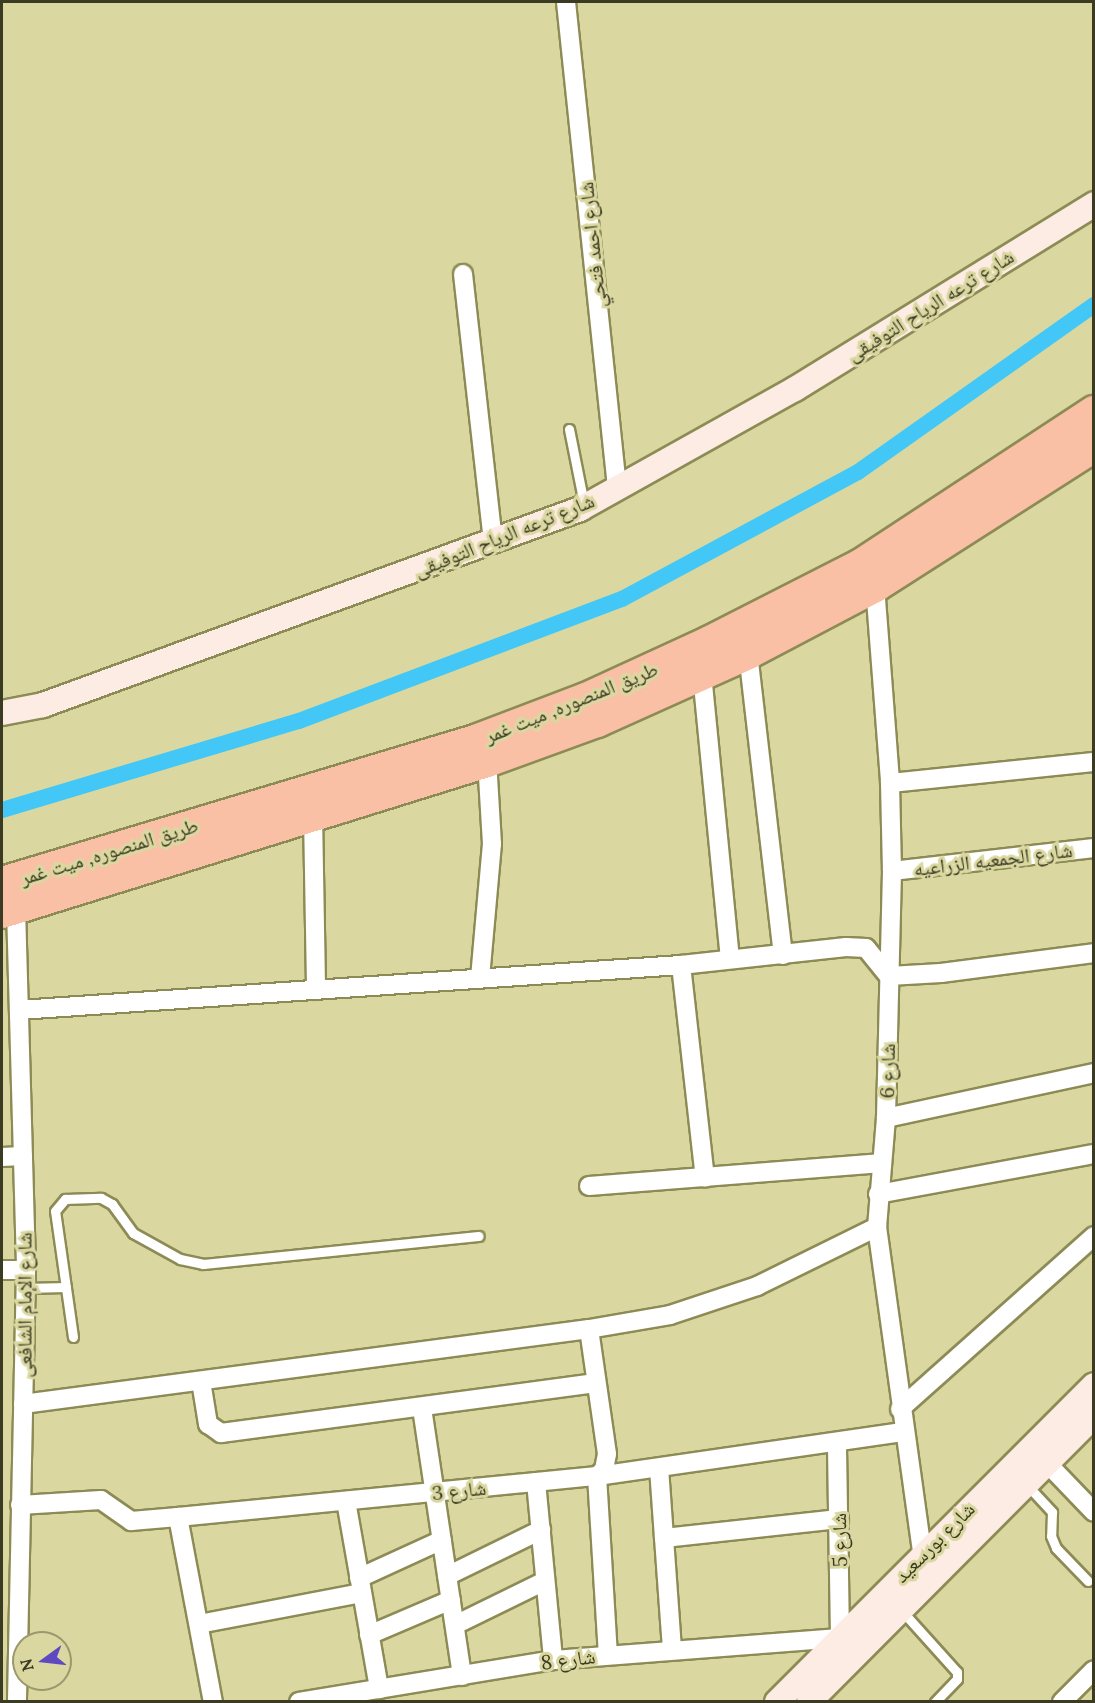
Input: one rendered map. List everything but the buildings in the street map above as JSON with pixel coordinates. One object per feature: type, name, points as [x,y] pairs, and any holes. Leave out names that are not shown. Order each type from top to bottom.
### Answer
[{"type":"highway","name":"طريق المنصوره, ميت غمر","points":[[6,901],[313,814],[487,761],[564,735],[702,674],[747,653],[868,575],[1094,412]]},
{"type":"highway","name":"طريق المنصوره, ميت غمر","points":[[6,901],[532,721],[868,575],[1094,446]]},
{"type":"main road","name":"شارع ترعه الرياح التوفيقى","points":[[2,713],[44,705],[493,542],[585,506],[795,389],[1094,204]]},
{"type":"main road","name":"شارع بورسعيد","points":[[809,1701],[892,1600],[922,1553],[1094,1385]]},
{"type":"main road","name":"شارع بورسعيد","points":[[777,1701],[840,1638],[892,1600],[1025,1483],[1094,1416]]},
{"type":"street","name":"شارع احمد فتحي","points":[[567,2],[617,488]]},
{"type":"street","points":[[463,274],[493,542]]},
{"type":"street","name":"شارع 6","points":[[868,575],[890,783],[892,871],[886,1118],[879,1163],[877,1227],[900,1409],[922,1553]]},
{"type":"street","points":[[747,653],[783,955]]},
{"type":"street","points":[[702,674],[730,959]]},
{"type":"street","points":[[480,978],[492,844],[487,761]]},
{"type":"street","points":[[890,783],[1094,762]]},
{"type":"street","points":[[313,814],[316,990]]},
{"type":"street","name":"شارع الجمعيه الزراعيه","points":[[892,871],[1094,848]]},
{"type":"street","name":"شارع الإمام الشافعى","points":[[6,901],[19,1010],[26,1270],[17,1701]]},
{"type":"street","points":[[19,1010],[681,965],[866,948],[889,976],[941,974],[1094,953]]},
{"type":"street","points":[[681,965],[705,1178]]},
{"type":"street","points":[[886,1118],[1094,1073]]},
{"type":"street","points":[[878,1194],[1094,1154]]},
{"type":"street","points":[[2,1157],[23,1156]]},
{"type":"street","points":[[589,1186],[879,1163]]},
{"type":"street","points":[[23,1404],[589,1329],[670,1315],[757,1286],[877,1227]]},
{"type":"street","points":[[900,1409],[1094,1236]]},
{"type":"street","points":[[2,1270],[26,1270]]},
{"type":"street","points":[[589,1329],[607,1454],[604,1470],[597,1476],[608,1655]]},
{"type":"street","points":[[201,1381],[207,1424],[221,1433],[596,1383]]},
{"type":"street","points":[[422,1408],[462,1676]]},
{"type":"street","name":"شارع 3","points":[[20,1505],[101,1500],[131,1521],[597,1476],[904,1432]]},
{"type":"street","name":"شارع 5","points":[[837,1442],[840,1638]]},
{"type":"street","points":[[1046,1462],[1094,1512]]},
{"type":"street","points":[[659,1468],[672,1650]]},
{"type":"street","points":[[536,1482],[553,1660]]},
{"type":"street","points":[[346,1501],[379,1689]]},
{"type":"street","points":[[178,1517],[213,1701]]},
{"type":"street","points":[[664,1538],[839,1519]]},
{"type":"street","points":[[447,1576],[541,1530]]},
{"type":"street","points":[[199,1624],[360,1585],[442,1540]]},
{"type":"street","points":[[454,1625],[545,1581]]},
{"type":"street","points":[[369,1635],[451,1600]]},
{"type":"street","name":"شارع 8","points":[[299,1701],[357,1697],[379,1689],[553,1660],[840,1638]]},
{"type":"street","points":[[1062,1701],[1091,1675]]},
{"type":"lane","points":[[569,429],[585,506]]},
{"type":"lane","points":[[73,1337],[55,1211],[61,1202],[71,1198],[94,1196],[107,1200],[133,1233],[180,1259],[203,1264],[479,1236]]},
{"type":"lane","points":[[25,1288],[66,1287]]},
{"type":"lane","points":[[1025,1483],[1052,1512],[1051,1536],[1056,1548],[1088,1581]]},
{"type":"lane","points":[[892,1600],[957,1672],[954,1682],[935,1701]]},
{"type":"waterway","points":[[2,810],[299,721],[622,599],[858,472],[1094,305]]}]
